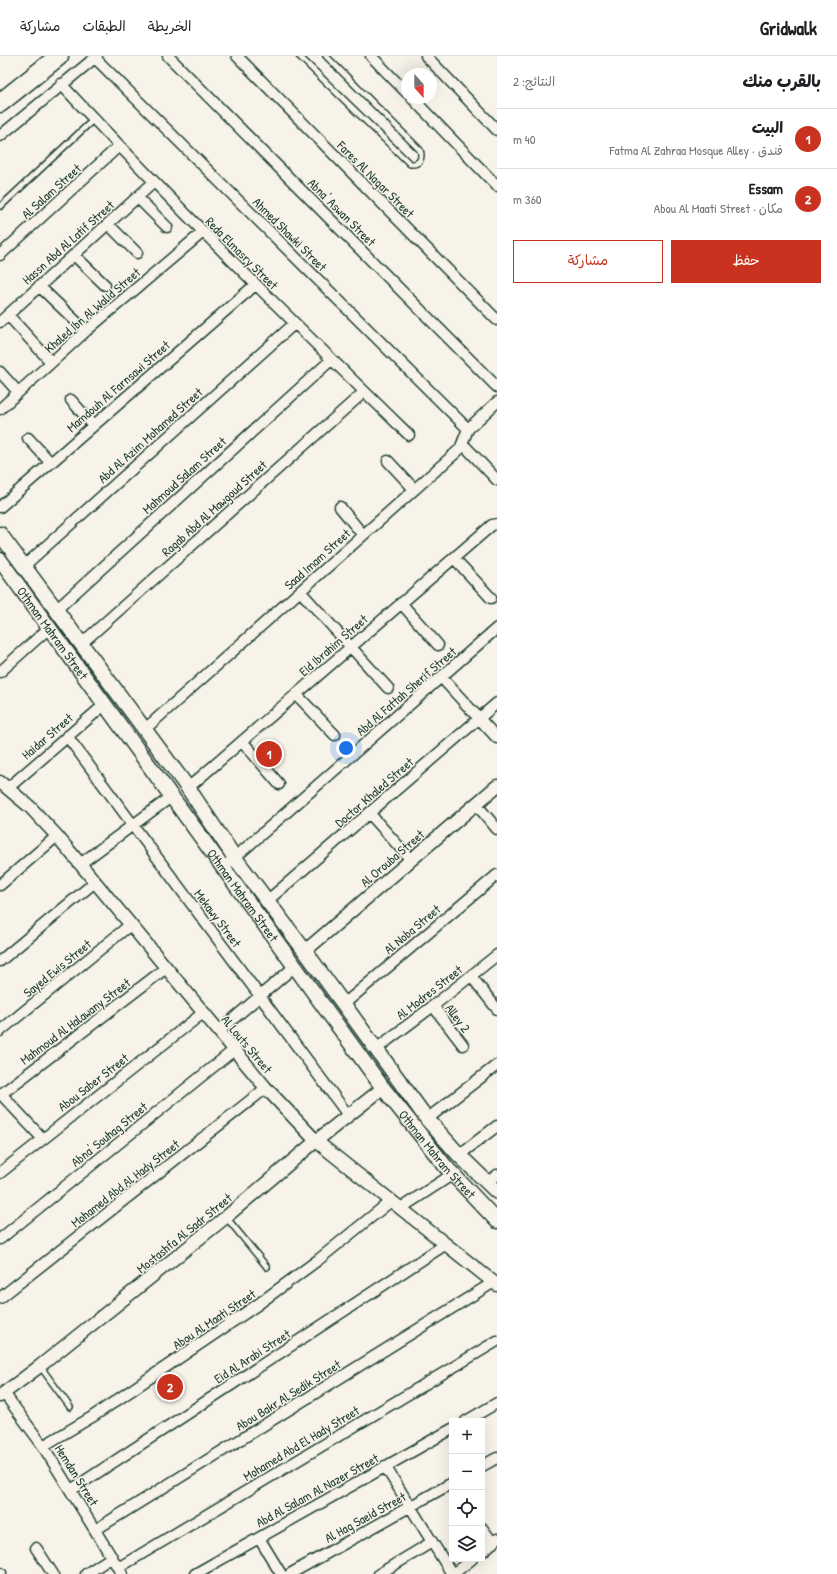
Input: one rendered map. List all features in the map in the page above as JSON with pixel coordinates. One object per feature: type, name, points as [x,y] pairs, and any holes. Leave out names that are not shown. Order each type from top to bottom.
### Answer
[{"type":"highway","points":[[0,103],[59,56]]},
{"type":"main road","name":"Othman Mahram Street","points":[[0,534],[188,788],[235,858],[344,1004],[426,1119],[459,1155],[494,1183]]},
{"type":"main road","name":"Othman Mahram Street","points":[[1,564],[383,1088],[414,1129],[497,1221]]},
{"type":"street","name":"Abna' Aswan Street","points":[[168,56],[497,386]]},
{"type":"street","name":"Fares Al Nagar Street","points":[[237,56],[497,320]]},
{"type":"street","points":[[371,56],[401,87]]},
{"type":"street","points":[[426,56],[497,130]]},
{"type":"street","points":[[0,136],[61,84],[96,57]]},
{"type":"street","name":"Ahmed Shawki Street","points":[[96,57],[468,429]]},
{"type":"street","name":"Reda Elmasry Street","points":[[61,84],[119,146],[255,285],[409,435]]},
{"type":"street","points":[[418,104],[497,186]]},
{"type":"street","name":"Al Salam Street","points":[[0,255],[119,146]]},
{"type":"street","name":"Hassn Abd Al Latif Street","points":[[4,318],[154,182]]},
{"type":"street","points":[[138,197],[167,226]]},
{"type":"street","points":[[108,224],[137,253]]},
{"type":"street","name":"Khaled Ibn Al Walid Street","points":[[0,408],[86,331],[203,232]]},
{"type":"street","points":[[74,255],[105,285]]},
{"type":"street","name":"Mamdouh Al Farnsawi Street","points":[[0,507],[255,285]]},
{"type":"street","points":[[40,286],[86,331]]},
{"type":"street","points":[[4,318],[51,362]]},
{"type":"street","name":"Abd Al Azim Mohamed Street","points":[[24,566],[294,324]]},
{"type":"street","name":"Mahmoud Salam Street","points":[[56,610],[331,360]]},
{"type":"street","points":[[0,372],[18,392]]},
{"type":"street","name":"Ragab Abd Al Mawgoud Street","points":[[81,644],[364,392]]},
{"type":"street","points":[[71,400],[93,425]]},
{"type":"street","name":"Saad Imam Street","points":[[144,730],[460,449],[463,437],[468,429],[497,402]]},
{"type":"street","points":[[28,438],[50,462]]},
{"type":"street","points":[[462,444],[497,480]]},
{"type":"street","points":[[388,461],[414,489]]},
{"type":"street","points":[[340,507],[363,534]]},
{"type":"street","name":"Eid Ibrahim Street","points":[[188,788],[492,525],[497,524]]},
{"type":"street","points":[[454,558],[491,598]]},
{"type":"street","points":[[300,591],[388,688]]},
{"type":"street","points":[[401,603],[438,645]]},
{"type":"street","points":[[0,672],[49,628]]},
{"type":"street","name":"Abd Al Fattah Sherif Street","points":[[223,868],[497,628]]},
{"type":"street","points":[[441,677],[497,738]]},
{"type":"street","points":[[296,694],[335,735]]},
{"type":"street","name":"Doctor Khaled Street","points":[[267,901],[370,814],[497,703]]},
{"type":"street","name":"Haidar Street","points":[[4,785],[68,736],[104,704]]},
{"type":"street","name":"Mekawy Street","points":[[68,736],[348,1114]]},
{"type":"street","points":[[242,741],[279,784]]},
{"type":"street","name":"Al Louts Street","points":[[4,785],[30,807],[57,836],[266,1088],[316,1141],[495,1284]]},
{"type":"street","name":"Al Orouba Street","points":[[305,951],[497,786]]},
{"type":"street","points":[[80,864],[171,797]]},
{"type":"street","points":[[476,804],[497,829]]},
{"type":"street","points":[[370,814],[411,860]]},
{"type":"street","points":[[0,885],[57,836]]},
{"type":"street","name":"Al Noba Street","points":[[344,1004],[497,875]]},
{"type":"street","points":[[0,961],[95,882]]},
{"type":"street","name":"Sayed Ewis Street","points":[[0,1031],[130,925]]},
{"type":"street","name":"Al Modres Street","points":[[376,1048],[433,1006],[497,955]]},
{"type":"street","points":[[219,1031],[294,967]]},
{"type":"street","name":"Mahmoud Al Halawany Street","points":[[0,1094],[166,968]]},
{"type":"street","points":[[471,976],[497,1009]]},
{"type":"street","name":"Alley 2","points":[[433,1006],[463,1046]]},
{"type":"street","name":"Abou Saber Street","points":[[0,1173],[42,1138],[203,1013]]},
{"type":"street","name":"Abna' Souhag Street","points":[[0,1239],[234,1050]]},
{"type":"street","points":[[426,1119],[497,1065]]},
{"type":"street","name":"Mohamed Abd Al Hady Street","points":[[0,1298],[266,1088]]},
{"type":"street","name":"Mostashfa Al Sadr Street","points":[[2,1395],[226,1218],[348,1114],[383,1088]]},
{"type":"street","points":[[0,1094],[42,1138]]},
{"type":"street","points":[[459,1155],[497,1126]]},
{"type":"street","name":"Abou Al Maati Street","points":[[43,1446],[92,1417],[258,1306],[318,1260],[396,1205],[453,1174]]},
{"type":"street","name":"Eid Al Arabi Street","points":[[71,1490],[446,1244]]},
{"type":"street","name":"Abou Bakr Al Sedik Street","points":[[95,1530],[495,1284]]},
{"type":"street","name":"Mohamed Abd El Hady Street","points":[[120,1571],[497,1342]]},
{"type":"street","name":"Hemdan Street","points":[[2,1395],[43,1446],[120,1571]]},
{"type":"street","points":[[471,1418],[497,1403]]},
{"type":"street","name":"Abd Al Salam Al Nazer Street","points":[[195,1574],[449,1431]]},
{"type":"street","points":[[485,1464],[497,1458]]},
{"type":"street","points":[[386,1466],[453,1574],[468,1562]]},
{"type":"street","name":"Al Hag Saeid Street","points":[[290,1574],[449,1485]]},
{"type":"street","points":[[485,1531],[495,1541],[485,1549]]},
{"type":"street","points":[[259,1538],[281,1574]]},
{"type":"street","points":[[379,1574],[432,1542]]},
{"type":"street","points":[[36,1548],[53,1574]]},
{"type":"street","points":[[86,1574],[112,1557]]},
{"type":"lane","points":[[299,56],[410,164],[416,164],[420,161],[422,156],[420,150],[326,56]]},
{"type":"lane","points":[[1,206],[94,119]]},
{"type":"lane","points":[[226,1218],[267,1267]]},
{"type":"lane","points":[[40,1366],[70,1407]]},
{"type":"place","name":"البيت","points":[[269,754]]},
{"type":"place","name":"Essam","points":[[170,1387]]}]
